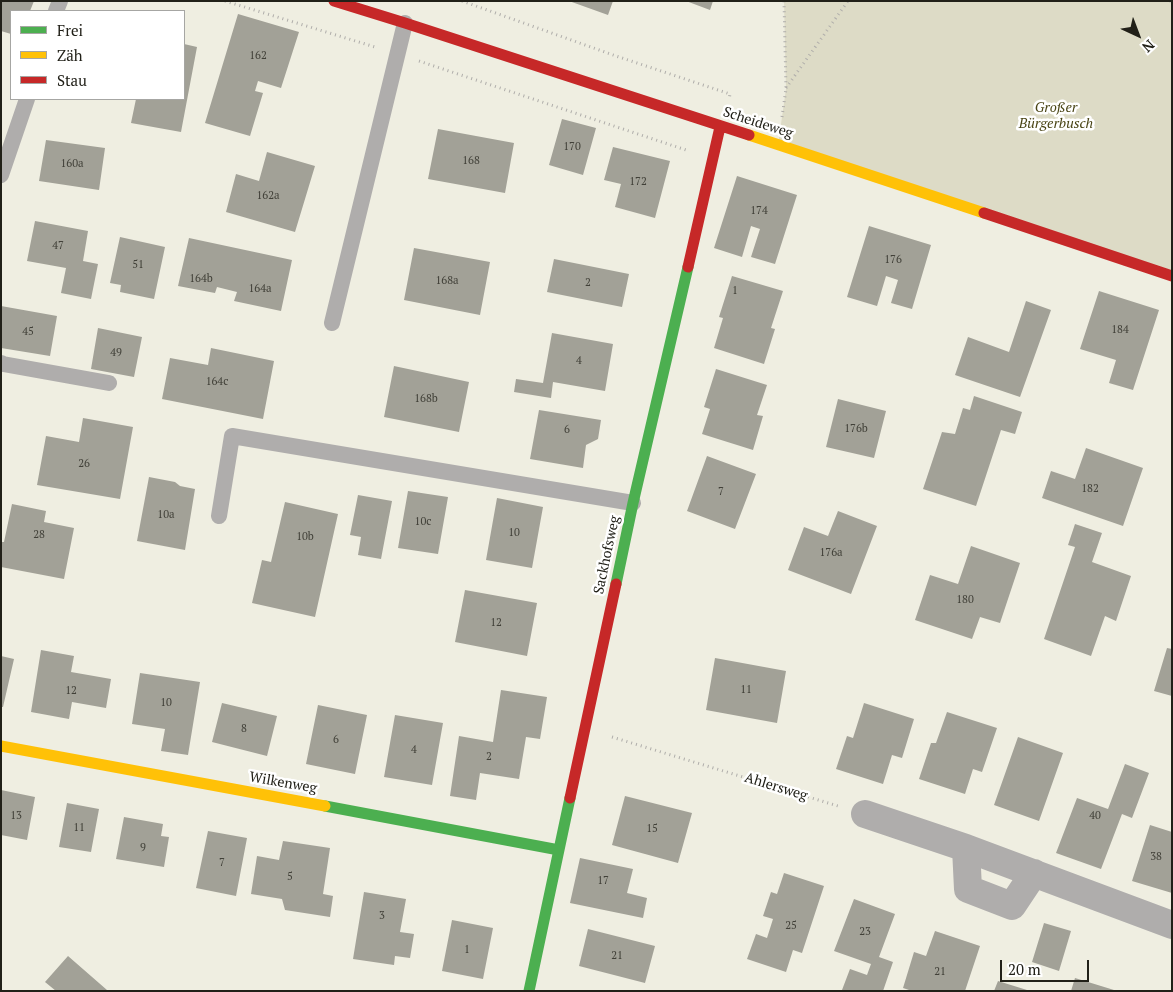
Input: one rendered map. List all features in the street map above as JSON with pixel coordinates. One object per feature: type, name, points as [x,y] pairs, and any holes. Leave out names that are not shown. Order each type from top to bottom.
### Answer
[{"type":"street","name":"Scheideweg","points":[[334,1],[778,145],[1172,276]]},
{"type":"street","name":"Sackhofsweg","points":[[529,991],[633,503],[720,126]]},
{"type":"street","name":"Wilkenweg","points":[[1,746],[559,850]]},
{"type":"street","points":[[865,814],[966,848],[1172,924]]},
{"type":"street","points":[[966,848],[968,889],[1012,906],[1034,873]]},
{"type":"lane","points":[[332,323],[405,23]]},
{"type":"lane","points":[[1,175],[27,100]]},
{"type":"lane","points":[[1,363],[109,383]]},
{"type":"lane","points":[[219,516],[232,436],[633,503]]},
{"type":"path","points":[[225,1],[398,54],[713,159]]},
{"type":"path","points":[[462,1],[730,94]]},
{"type":"path","points":[[778,145],[786,89],[784,1]]},
{"type":"path","points":[[786,89],[848,1]]},
{"type":"path","name":"Ahlersweg","points":[[586,729],[865,814]]},
{"type":"green space","name":"Großer Bürgerbusch","points":[[784,1],[1172,1],[1172,276],[778,145],[786,89]]},
{"type":"building","points":[[1,1],[34,1],[30,10],[10,10],[10,34],[1,31]]},
{"type":"building","points":[[569,1],[613,1],[608,15]]},
{"type":"building","points":[[686,1],[713,1],[710,10]]},
{"type":"building","points":[[238,14],[299,32],[281,88],[258,81],[255,91],[263,93],[250,136],[205,123]]},
{"type":"building","points":[[185,44],[197,47],[181,132],[131,123],[136,100],[185,100]]},
{"type":"building","points":[[562,119],[596,128],[583,175],[549,165]]},
{"type":"building","points":[[438,129],[514,143],[505,193],[428,179]]},
{"type":"building","points":[[46,140],[105,148],[99,190],[39,181]]},
{"type":"building","points":[[613,147],[670,161],[655,218],[615,207],[621,184],[604,180]]},
{"type":"building","points":[[267,152],[315,166],[295,232],[226,212],[236,174],[259,181]]},
{"type":"building","points":[[737,176],[797,195],[775,264],[751,257],[760,229],[751,226],[742,257],[714,248]]},
{"type":"building","points":[[35,221],[88,231],[83,261],[98,264],[91,299],[61,293],[66,268],[27,261]]},
{"type":"building","points":[[869,226],[931,245],[912,309],[891,303],[898,280],[886,276],[877,306],[847,297]]},
{"type":"building","points":[[120,237],[165,247],[154,299],[120,292],[121,285],[110,283]]},
{"type":"building","points":[[189,238],[292,260],[281,311],[234,301],[237,292],[217,287],[215,293],[178,286]]},
{"type":"building","points":[[414,248],[490,262],[480,315],[404,300]]},
{"type":"building","points":[[554,259],[629,274],[622,307],[547,292]]},
{"type":"building","points":[[732,276],[783,291],[771,328],[775,329],[764,364],[714,348],[723,318],[719,317]]},
{"type":"building","points":[[1099,291],[1159,310],[1133,390],[1109,383],[1116,360],[1080,349]]},
{"type":"building","points":[[1026,301],[1051,310],[1020,397],[955,375],[968,337],[1009,352]]},
{"type":"building","points":[[1,306],[57,316],[50,356],[1,348]]},
{"type":"building","points":[[98,328],[142,337],[134,377],[91,369]]},
{"type":"building","points":[[552,333],[613,344],[605,391],[553,382],[551,398],[514,392],[516,379],[543,383]]},
{"type":"building","points":[[211,348],[274,361],[263,419],[162,399],[170,358],[208,365]]},
{"type":"building","points":[[394,366],[469,382],[459,432],[384,417]]},
{"type":"building","points":[[716,369],[767,385],[757,415],[763,416],[753,450],[702,434],[710,409],[704,407]]},
{"type":"building","points":[[974,396],[1022,412],[1015,434],[1001,430],[976,506],[923,489],[942,432],[955,434],[963,408],[970,410]]},
{"type":"building","points":[[838,399],[886,411],[874,458],[826,447]]},
{"type":"building","points":[[539,410],[601,420],[598,439],[586,445],[583,468],[530,459]]},
{"type":"building","points":[[83,418],[133,427],[120,499],[37,485],[46,436],[79,442]]},
{"type":"building","points":[[1086,448],[1143,468],[1123,526],[1042,498],[1051,471],[1075,479]]},
{"type":"building","points":[[707,456],[756,474],[735,529],[687,511]]},
{"type":"building","points":[[149,477],[175,482],[180,486],[195,489],[185,550],[137,541]]},
{"type":"building","points":[[408,491],[448,497],[438,554],[398,548]]},
{"type":"building","points":[[358,495],[392,501],[381,559],[358,555],[361,537],[350,535]]},
{"type":"building","points":[[497,498],[543,507],[532,568],[486,560]]},
{"type":"building","points":[[285,502],[338,514],[315,617],[252,603],[262,560],[271,562]]},
{"type":"building","points":[[12,504],[46,511],[44,522],[74,528],[64,579],[1,567],[1,542],[4,542]]},
{"type":"building","points":[[838,511],[877,526],[851,594],[788,570],[804,527],[828,536]]},
{"type":"building","points":[[1075,524],[1102,533],[1092,562],[1131,576],[1116,621],[1105,616],[1091,656],[1044,639],[1075,547],[1068,545]]},
{"type":"building","points":[[971,546],[1020,563],[1000,623],[980,617],[972,639],[915,620],[930,575],[958,584]]},
{"type":"building","points":[[465,590],[537,603],[527,656],[455,642]]},
{"type":"building","points":[[1167,648],[1172,649],[1172,696],[1154,691]]},
{"type":"building","points":[[41,650],[74,656],[71,672],[111,679],[106,708],[72,702],[69,719],[31,712]]},
{"type":"building","points":[[1,656],[14,659],[3,707],[1,707]]},
{"type":"building","points":[[715,658],[786,671],[777,723],[706,710]]},
{"type":"building","points":[[140,673],[200,682],[188,755],[161,751],[165,729],[132,724]]},
{"type":"building","points":[[501,690],[547,697],[540,739],[526,737],[519,779],[480,773],[476,800],[450,796],[459,736],[493,742]]},
{"type":"building","points":[[222,703],[277,716],[267,756],[212,742]]},
{"type":"building","points":[[864,703],[914,719],[902,758],[892,755],[883,784],[836,769],[847,736],[853,738]]},
{"type":"building","points":[[318,705],[367,715],[355,774],[306,764]]},
{"type":"building","points":[[947,712],[997,728],[982,772],[973,769],[965,794],[919,779],[931,743],[936,743]]},
{"type":"building","points":[[395,715],[443,723],[432,785],[384,777]]},
{"type":"building","points":[[1018,737],[1063,753],[1039,821],[994,805]]},
{"type":"building","points":[[1125,764],[1149,773],[1132,818],[1122,814],[1101,869],[1056,853],[1077,798],[1108,809]]},
{"type":"building","points":[[1,790],[35,797],[27,840],[1,835]]},
{"type":"building","points":[[625,796],[692,813],[678,863],[612,845]]},
{"type":"building","points":[[67,803],[99,809],[91,852],[59,847]]},
{"type":"building","points":[[124,817],[163,824],[161,836],[169,837],[164,867],[116,859]]},
{"type":"building","points":[[1150,825],[1172,832],[1172,893],[1132,881]]},
{"type":"building","points":[[208,831],[247,838],[236,896],[196,888]]},
{"type":"building","points":[[283,841],[330,848],[323,894],[333,896],[330,917],[285,910],[282,899],[251,894],[257,856],[279,860]]},
{"type":"building","points":[[580,858],[633,869],[627,893],[647,898],[643,918],[570,903]]},
{"type":"building","points":[[784,873],[824,886],[802,953],[793,950],[786,972],[747,959],[756,934],[767,938],[773,919],[763,916],[771,892],[777,894]]},
{"type":"building","points":[[364,892],[406,899],[400,932],[414,934],[410,958],[395,956],[394,965],[353,959]]},
{"type":"building","points":[[854,899],[895,914],[879,957],[893,962],[883,991],[842,990],[850,969],[867,975],[871,964],[834,951]]},
{"type":"building","points":[[452,920],[493,928],[483,979],[442,971]]},
{"type":"building","points":[[1044,923],[1071,931],[1059,971],[1032,962]]},
{"type":"building","points":[[588,929],[655,946],[645,983],[579,966]]},
{"type":"building","points":[[935,931],[980,946],[965,991],[912,991],[903,988],[914,952],[926,956]]},
{"type":"building","points":[[68,956],[107,990],[56,991],[45,982]]},
{"type":"building","points":[[1075,978],[1114,990],[1114,991],[1071,991]]},
{"type":"building","points":[[998,981],[1027,990],[1027,991],[994,991]]},
{"type":"traffic: fast","points":[[616,584],[688,267]]},
{"type":"traffic: fast","points":[[529,991],[570,798]]},
{"type":"traffic: fast","points":[[325,806],[559,850]]},
{"type":"traffic: slow","points":[[749,135],[984,213]]},
{"type":"traffic: slow","points":[[1,746],[325,806]]},
{"type":"traffic: jam","points":[[334,1],[749,135]]},
{"type":"traffic: jam","points":[[688,267],[720,127]]},
{"type":"traffic: jam","points":[[984,213],[1172,276]]},
{"type":"traffic: jam","points":[[570,798],[616,584]]}]
